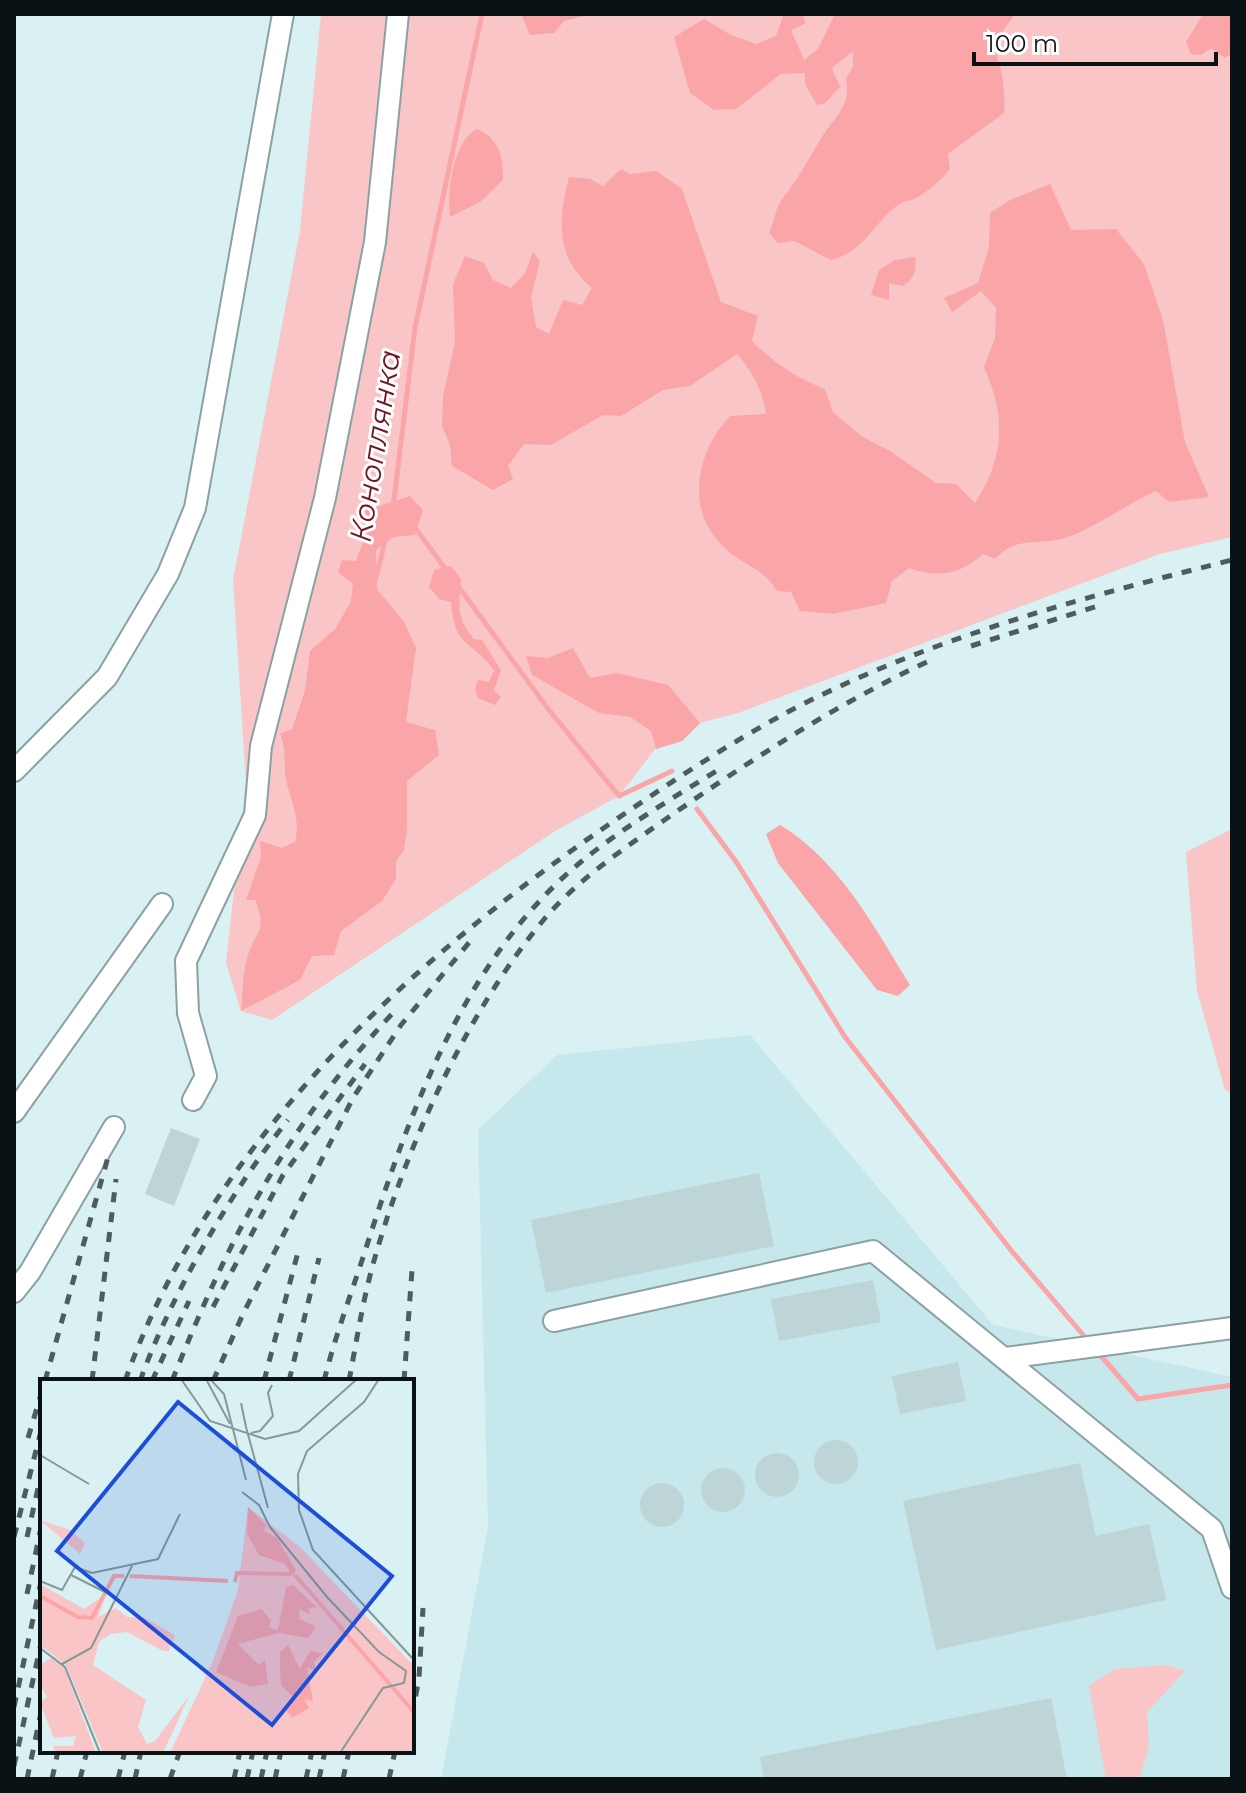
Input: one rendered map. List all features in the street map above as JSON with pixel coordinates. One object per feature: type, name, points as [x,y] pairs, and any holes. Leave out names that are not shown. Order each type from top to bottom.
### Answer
[{"type":"street","points":[[14,771],[107,677],[168,574],[195,508],[283,14]]},
{"type":"street","points":[[193,1100],[206,1076],[188,1013],[186,961],[255,815],[261,746],[325,498],[375,242],[398,14]]},
{"type":"street","points":[[14,1112],[162,904]]},
{"type":"street","points":[[14,1292],[30,1272],[114,1127]]},
{"type":"street","points":[[554,1321],[873,1251],[1212,1529],[1232,1588]]},
{"type":"street","points":[[1006,1358],[1232,1328]]},
{"type":"shaded area","points":[[321,14],[1232,14],[1232,537],[1160,554],[738,713],[700,723],[682,741],[655,749],[619,796],[555,831],[272,1020],[241,1011],[226,963],[246,784],[233,580],[300,231]]},
{"type":"shaded area","points":[[521,14],[592,14],[564,21],[554,33],[530,35]]},
{"type":"shaded area","points":[[784,14],[802,14],[806,23],[791,30],[804,60],[818,49],[835,14],[1015,14],[992,46],[1002,78],[1004,113],[948,154],[950,169],[926,192],[898,205],[861,244],[831,260],[794,241],[778,243],[769,233],[781,201],[844,105],[846,79],[853,67],[853,51],[832,68],[840,87],[825,103],[817,105],[805,84],[805,73],[781,74],[736,109],[714,110],[690,93],[674,37],[704,19],[731,35],[756,44],[776,36]]},
{"type":"shaded area","points":[[1203,14],[1232,14],[1232,53],[1225,58],[1211,48],[1201,55],[1191,54],[1186,42]]},
{"type":"shaded area","points":[[477,129],[491,138],[499,150],[503,180],[480,202],[450,217],[453,168],[462,145]]},
{"type":"shaded area","points":[[621,169],[630,174],[656,171],[682,189],[721,302],[758,316],[752,341],[760,349],[795,375],[825,389],[833,412],[861,436],[890,451],[936,483],[956,484],[975,503],[992,469],[999,436],[996,403],[984,367],[995,338],[996,308],[981,291],[952,312],[944,298],[978,283],[989,247],[990,213],[1010,200],[1050,184],[1071,230],[1116,229],[1144,264],[1163,320],[1185,442],[1209,497],[1169,502],[1156,491],[1065,538],[1019,544],[995,559],[983,554],[966,566],[948,573],[929,573],[909,568],[892,581],[886,603],[833,614],[800,611],[791,592],[777,591],[766,577],[725,548],[704,517],[699,482],[709,447],[718,430],[730,416],[766,414],[756,382],[737,354],[690,386],[663,390],[621,416],[603,415],[551,445],[524,444],[508,466],[513,479],[493,490],[452,466],[450,445],[442,426],[443,396],[455,342],[453,284],[465,256],[484,263],[493,280],[511,288],[525,273],[533,252],[540,261],[531,297],[536,327],[549,334],[563,300],[582,305],[592,288],[571,264],[562,237],[569,177],[590,179],[603,186]]},
{"type":"shaded area","points":[[915,257],[915,270],[910,280],[903,286],[889,283],[889,300],[871,295],[879,270],[895,260]]},
{"type":"shaded area","points":[[410,496],[423,510],[415,535],[394,537],[376,550],[377,589],[404,622],[416,648],[406,722],[435,730],[439,755],[407,781],[404,850],[396,861],[396,879],[382,901],[341,931],[334,955],[312,956],[300,980],[241,1011],[245,965],[261,919],[255,900],[246,900],[261,857],[260,841],[282,848],[295,842],[297,832],[280,734],[292,729],[305,691],[310,651],[336,628],[351,601],[353,584],[338,572],[342,560],[356,561],[363,542],[366,510]]},
{"type":"shaded area","points":[[451,566],[461,579],[461,618],[474,639],[482,640],[501,670],[494,690],[501,697],[495,705],[478,698],[475,689],[478,680],[489,682],[494,670],[460,636],[451,602],[439,599],[429,587],[434,570]]},
{"type":"shaded area","points":[[573,648],[590,678],[617,673],[668,685],[700,723],[682,741],[656,749],[651,731],[630,717],[599,713],[532,675],[526,656],[548,658]]},
{"type":"shaded area","points":[[780,825],[821,857],[869,918],[910,985],[898,996],[877,990],[778,863],[766,834]]},
{"type":"shaded area","points":[[1232,829],[1232,1093],[1225,1090],[1197,991],[1186,852]]},
{"type":"shaded area","points":[[750,1035],[993,1325],[1232,1377],[1232,1779],[441,1779],[488,1527],[478,1130],[557,1055]]},
{"type":"shaded area","points":[[1166,1665],[1185,1671],[1147,1712],[1149,1746],[1139,1779],[1106,1779],[1089,1686],[1115,1669]]},
{"type":"building","points":[[171,1128],[200,1139],[174,1206],[145,1194]]},
{"type":"building","points":[[759,1173],[774,1246],[546,1293],[531,1220]]},
{"type":"building","points":[[873,1280],[881,1322],[779,1341],[771,1299]]},
{"type":"building","points":[[958,1362],[966,1401],[900,1414],[892,1376]]},
{"type":"building","points":[[836,1440],[852,1446],[858,1462],[852,1478],[836,1484],[820,1478],[814,1462],[820,1446]]},
{"type":"building","points":[[777,1453],[793,1459],[799,1475],[793,1491],[777,1497],[761,1491],[755,1475],[761,1459]]},
{"type":"building","points":[[1080,1463],[1096,1536],[1149,1524],[1166,1600],[936,1650],[903,1501]]},
{"type":"building","points":[[723,1468],[739,1474],[745,1490],[739,1506],[723,1512],[707,1506],[701,1490],[707,1474]]},
{"type":"building","points":[[662,1483],[678,1489],[684,1505],[678,1521],[662,1527],[646,1521],[640,1505],[646,1489]]},
{"type":"building","points":[[1051,1698],[1067,1779],[764,1779],[760,1757]]},
{"type":"waterway","name":"Коноплянка","points":[[393,508],[415,328],[482,14]]},
{"type":"waterway","points":[[413,525],[447,571]]},
{"type":"waterway","name":"Коноплянка","points":[[376,578],[385,541]]},
{"type":"waterway","points":[[458,586],[549,710],[619,796],[672,771]]},
{"type":"waterway","points":[[697,809],[737,863],[845,1037],[1010,1249],[1090,1343]]},
{"type":"waterway","points":[[1096,1350],[1138,1399],[1232,1385]]},
{"type":"railway","points":[[126,1379],[162,1295],[207,1214],[261,1138],[322,1067],[388,1000],[532,879],[728,746],[803,704],[855,680],[1014,620],[1232,560]]},
{"type":"railway","points":[[971,646],[1101,605]]},
{"type":"railway","points":[[349,1379],[372,1268],[385,1223],[420,1130],[441,1084],[490,995],[546,917],[572,890],[602,866],[728,777],[828,714],[933,659]]},
{"type":"railway","points":[[325,1379],[402,1142],[447,1038],[474,989],[505,942],[541,899],[582,861],[633,824],[723,767]]},
{"type":"railway","points":[[214,1379],[243,1314],[353,1098],[401,1025],[472,939]]},
{"type":"railway","points":[[173,1379],[216,1279],[264,1186],[321,1099],[392,1014]]},
{"type":"railway","points":[[213,1307],[283,1175],[365,1064]]},
{"type":"railway","points":[[141,1379],[168,1314],[204,1245],[245,1178],[288,1120]]},
{"type":"railway","points":[[46,1379],[108,1157]]},
{"type":"railway","points":[[92,1379],[116,1179]]},
{"type":"railway","points":[[265,1379],[298,1252]]},
{"type":"railway","points":[[289,1379],[319,1258]]},
{"type":"railway","points":[[404,1379],[412,1270]]},
{"type":"railway","points":[[153,1379],[189,1301]]},
{"type":"railway","points":[[28,1438],[40,1398]]},
{"type":"railway","points":[[14,1537],[40,1435]]},
{"type":"railway","points":[[27,1537],[40,1479]]},
{"type":"railway","points":[[27,1594],[40,1532]]},
{"type":"railway","points":[[14,1707],[40,1586]]},
{"type":"railway","points":[[414,1705],[419,1678],[423,1608]]},
{"type":"railway","points":[[14,1766],[40,1648]]},
{"type":"railway","points":[[27,1779],[40,1717]]},
{"type":"railway","points":[[52,1779],[58,1753]]},
{"type":"railway","points":[[80,1779],[86,1753]]},
{"type":"railway","points":[[118,1779],[124,1753]]},
{"type":"railway","points":[[135,1779],[141,1753]]},
{"type":"railway","points":[[170,1779],[179,1753]]},
{"type":"railway","points":[[234,1779],[240,1753]]},
{"type":"railway","points":[[247,1779],[253,1753]]},
{"type":"railway","points":[[261,1779],[267,1753]]},
{"type":"railway","points":[[275,1779],[281,1753]]},
{"type":"railway","points":[[306,1779],[312,1753]]},
{"type":"railway","points":[[319,1779],[325,1753]]},
{"type":"railway","points":[[343,1779],[349,1753]]},
{"type":"railway","points":[[389,1779],[395,1753]]}]
